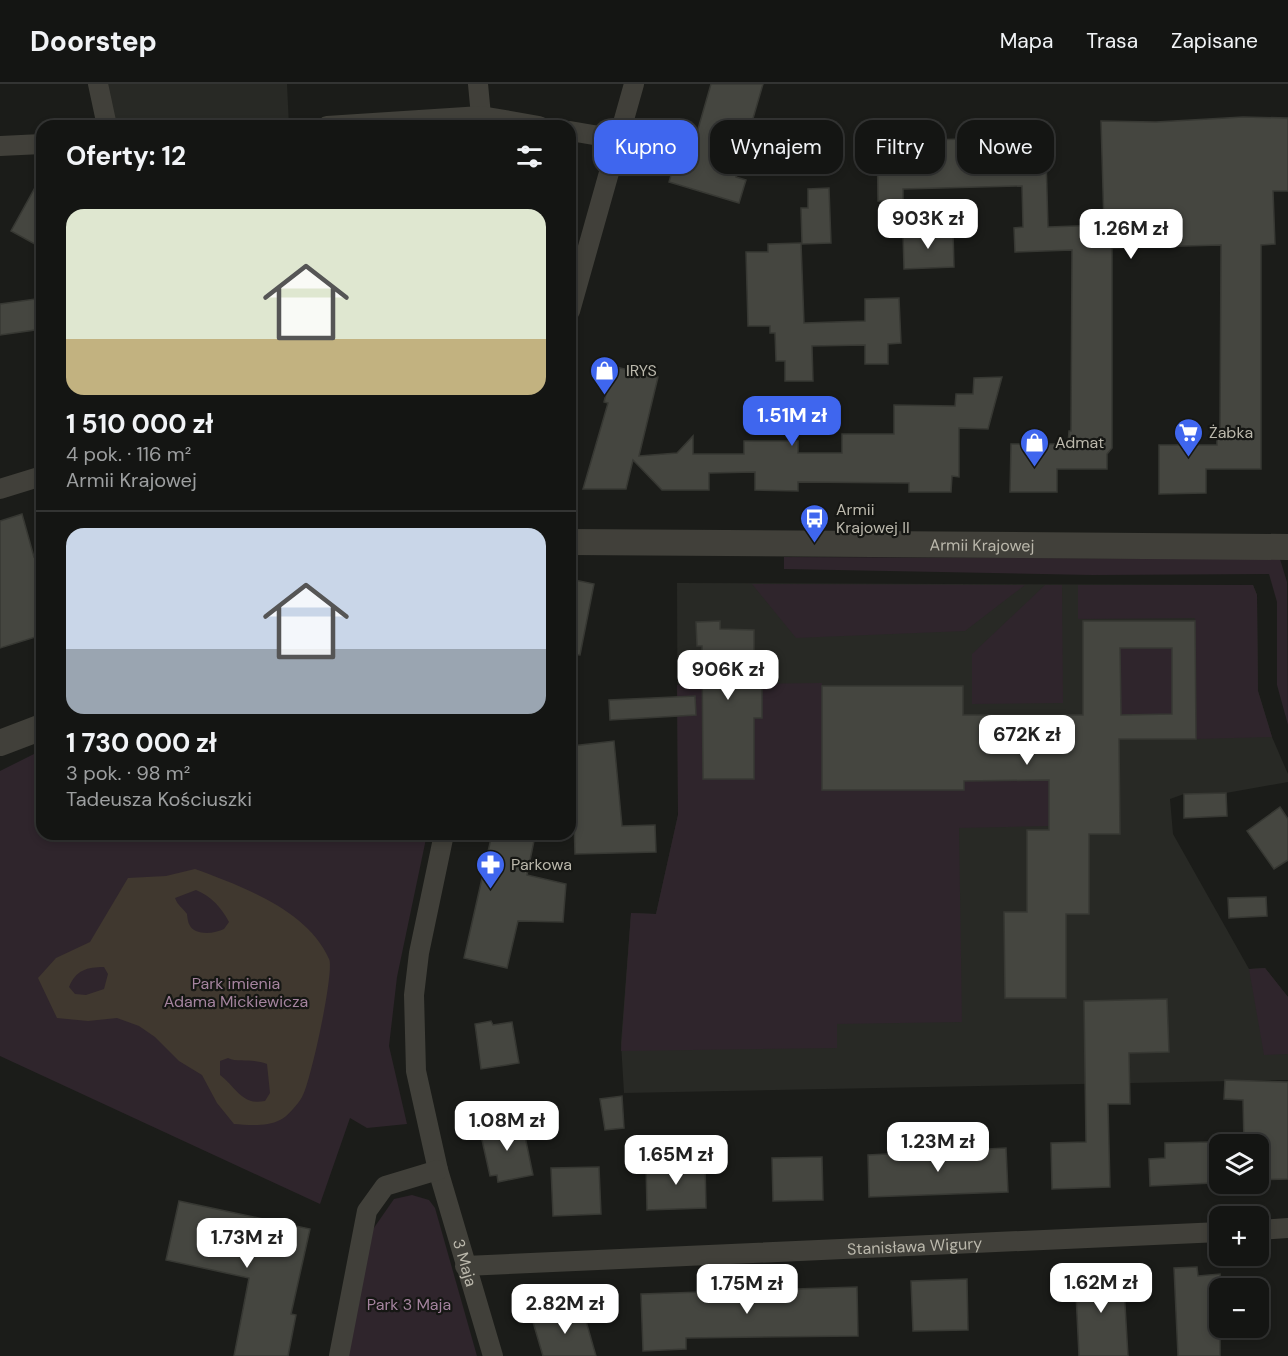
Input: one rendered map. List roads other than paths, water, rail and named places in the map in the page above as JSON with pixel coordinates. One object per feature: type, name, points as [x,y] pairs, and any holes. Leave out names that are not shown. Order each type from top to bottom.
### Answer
[{"type":"street","points":[[98,84],[106,120]]},
{"type":"street","points":[[478,84],[481,116]]},
{"type":"street","points":[[623,120],[634,84]]},
{"type":"street","points":[[419,120],[481,116],[504,120]]},
{"type":"street","points":[[576,132],[594,135]]},
{"type":"street","points":[[0,146],[36,144]]},
{"type":"street","points":[[576,289],[607,174]]},
{"type":"street","points":[[0,489],[36,478]]},
{"type":"street","name":"Armii Krajowej","points":[[576,542],[1288,547]]},
{"type":"street","points":[[0,743],[36,729]]},
{"type":"street","name":"3 Maja","points":[[443,840],[419,953],[414,995],[416,1071],[438,1170],[493,1356]]},
{"type":"street","points":[[339,1356],[367,1211],[385,1186],[438,1170]]},
{"type":"street","points":[[1269,1229],[1288,1228]]},
{"type":"street","name":"Stanisława Wigury","points":[[465,1266],[1209,1232]]},
{"type":"place","name":"IRYS","points":[[605,396]]},
{"type":"place","name":"Żabka","points":[[1188,458]]},
{"type":"place","name":"Admat","points":[[1034,468]]},
{"type":"place","name":"Armii Krajowej II","points":[[815,544]]},
{"type":"place","name":"Parkowa","points":[[490,890]]},
{"type":"park label","name":"Park imienia Adama Mickiewicza","points":[[236,992]]},
{"type":"park label","name":"Park 3 Maja","points":[[409,1304]]}]
